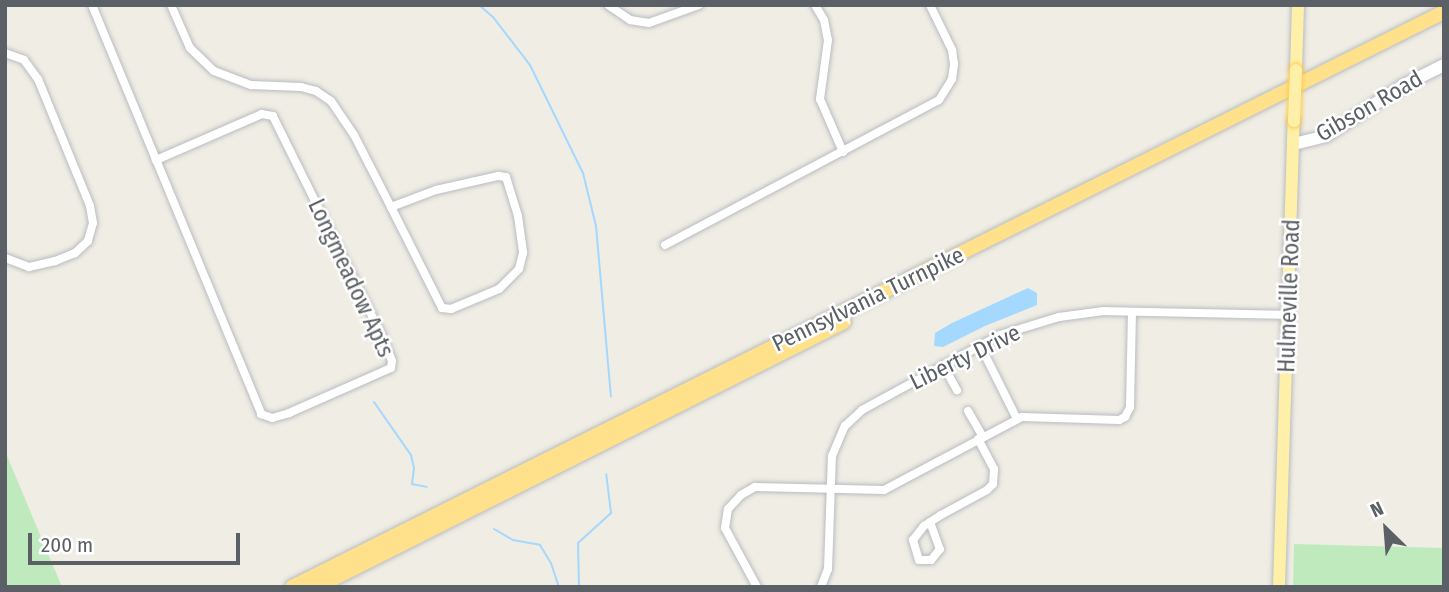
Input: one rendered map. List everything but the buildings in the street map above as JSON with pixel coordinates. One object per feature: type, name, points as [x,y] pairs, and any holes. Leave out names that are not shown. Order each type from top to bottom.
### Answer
[{"type":"highway","name":"Pennsylvania Turnpike","points":[[292,587],[1444,12]]},
{"type":"highway","name":"Pennsylvania Turnpike","points":[[317,587],[1444,23]]},
{"type":"main road","name":"Hulmeville Road","points":[[1279,587],[1298,5]]},
{"type":"main road","name":"Gibson Road","points":[[1294,144],[1326,136],[1404,85],[1444,65]]},
{"type":"street","name":"Longmeadow Apts","points":[[92,5],[156,160],[261,414],[272,418],[289,413],[391,369],[393,361],[381,334],[273,116],[262,114],[156,160]]},
{"type":"street","points":[[171,5],[190,48],[214,71],[251,85],[308,89],[331,101],[354,135],[391,208],[442,308],[451,309],[499,289],[519,269],[523,253],[518,216],[510,183],[503,175],[436,190],[391,208]]},
{"type":"street","points":[[608,5],[630,20],[649,23],[699,5]]},
{"type":"street","points":[[815,5],[824,20],[828,40],[820,99],[843,152]]},
{"type":"street","points":[[665,245],[843,152],[944,95],[954,72],[953,55],[930,5]]},
{"type":"street","points":[[5,53],[24,60],[37,79],[90,206],[93,223],[88,241],[75,253],[55,261],[29,267],[5,258]]},
{"type":"street","name":"Liberty Drive","points":[[821,587],[828,569],[830,490],[835,445],[852,418],[980,345],[1016,329],[1059,317],[1104,311],[1289,314]]},
{"type":"street","points":[[757,587],[725,528],[724,517],[733,501],[755,487],[884,490],[1017,419],[1040,416],[1119,420],[1129,414],[1132,312]]},
{"type":"street","points":[[980,345],[1017,419]]},
{"type":"street","points":[[943,365],[957,390]]},
{"type":"street","points":[[930,522],[940,549],[931,559],[919,560],[913,540],[930,522],[993,484],[994,469],[968,411]]},
{"type":"green space","points":[[5,451],[62,587],[5,587]]},
{"type":"green space","points":[[1294,544],[1444,548],[1444,587],[1293,587]]},
{"type":"water","points":[[1028,288],[1037,293],[1037,305],[943,347],[934,346],[935,333]]},
{"type":"waterway","points":[[479,5],[493,17],[530,65],[583,173],[596,226],[611,396]]},
{"type":"waterway","points":[[374,402],[411,455],[414,468],[412,484],[427,487]]},
{"type":"waterway","points":[[579,587],[578,543],[611,513],[606,474]]},
{"type":"waterway","points":[[494,529],[513,540],[540,545],[551,563],[559,587]]}]
